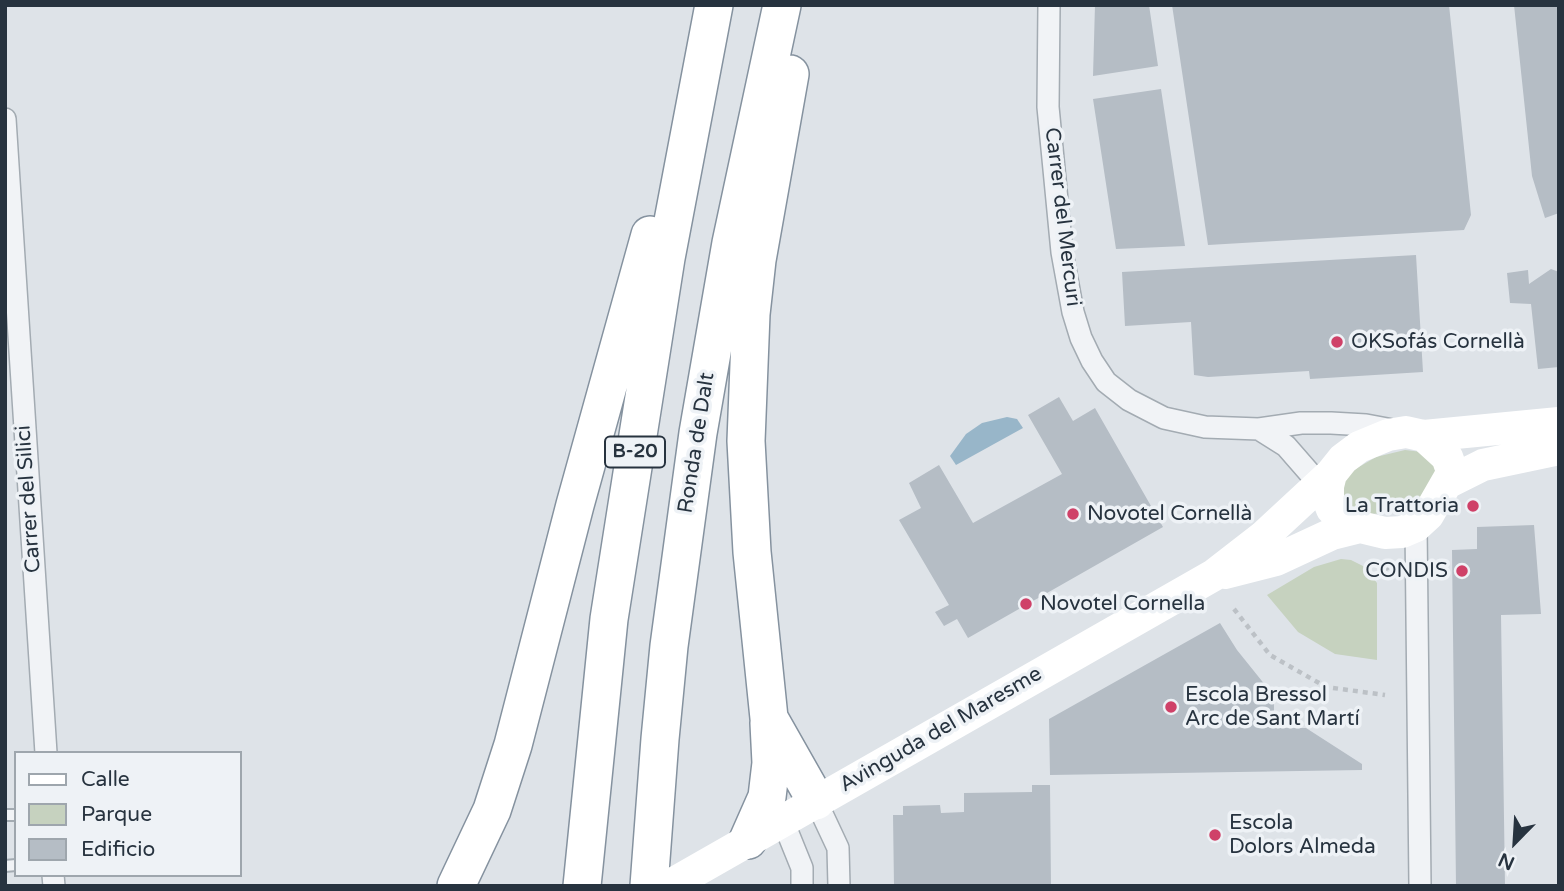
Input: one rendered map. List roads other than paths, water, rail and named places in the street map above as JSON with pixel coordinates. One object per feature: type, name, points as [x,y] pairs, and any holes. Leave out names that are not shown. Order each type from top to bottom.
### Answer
[{"type":"highway","name":"Ronda de Dalt","points":[[649,886],[669,646],[698,433],[734,231],[782,5]]},
{"type":"highway","points":[[748,840],[761,814],[769,782],[769,718],[749,496],[746,441],[747,363],[757,260],[802,5]]},
{"type":"highway","points":[[456,886],[492,810],[513,745],[575,505],[711,20]]},
{"type":"highway","name":"B-20","points":[[582,878],[609,619],[666,258],[711,20]]},
{"type":"highway","points":[[769,718],[816,801]]},
{"type":"main road","points":[[1214,575],[1326,484],[1343,459],[1359,447],[1388,435],[1559,423]]},
{"type":"main road","points":[[1326,484],[1332,509],[1343,520],[1385,533],[1402,532],[1416,526],[1427,515],[1449,482],[1451,468],[1447,457],[1415,434]]},
{"type":"main road","points":[[1449,482],[1483,466],[1559,449]]},
{"type":"main road","points":[[1214,575],[1276,560],[1332,534],[1360,527]]},
{"type":"main road","name":"Avinguda del Maresme","points":[[669,886],[1214,575]]},
{"type":"street","name":"Carrer del Mercuri","points":[[1049,5],[1048,107],[1062,252],[1073,313],[1081,338],[1106,382],[1129,400],[1164,418],[1205,427],[1259,429],[1301,423],[1366,425],[1415,434]]},
{"type":"street","name":"Carrer del Silici","points":[[5,119],[13,376],[46,751]]},
{"type":"street","points":[[1259,429],[1286,446],[1326,484]]},
{"type":"street","points":[[1416,526],[1420,886]]},
{"type":"street","points":[[816,801],[838,848],[839,886]]},
{"type":"street","points":[[783,821],[802,868],[802,886]]},
{"type":"water","points":[[1007,417],[1017,419],[1023,428],[956,465],[950,456],[966,434],[982,423]]},
{"type":"place","name":"OKSofás Cornellà","points":[[1337,342]]},
{"type":"place","name":"La Trattoria","points":[[1473,506]]},
{"type":"place","name":"Novotel Cornellà","points":[[1073,514]]},
{"type":"place","name":"CONDIS","points":[[1462,571]]},
{"type":"place","name":"Novotel Cornella","points":[[1026,604]]},
{"type":"place","name":"Escola Bressol Arc de Sant Martí","points":[[1171,707]]},
{"type":"place","name":"Escola Dolors Almeda","points":[[1215,835]]}]
